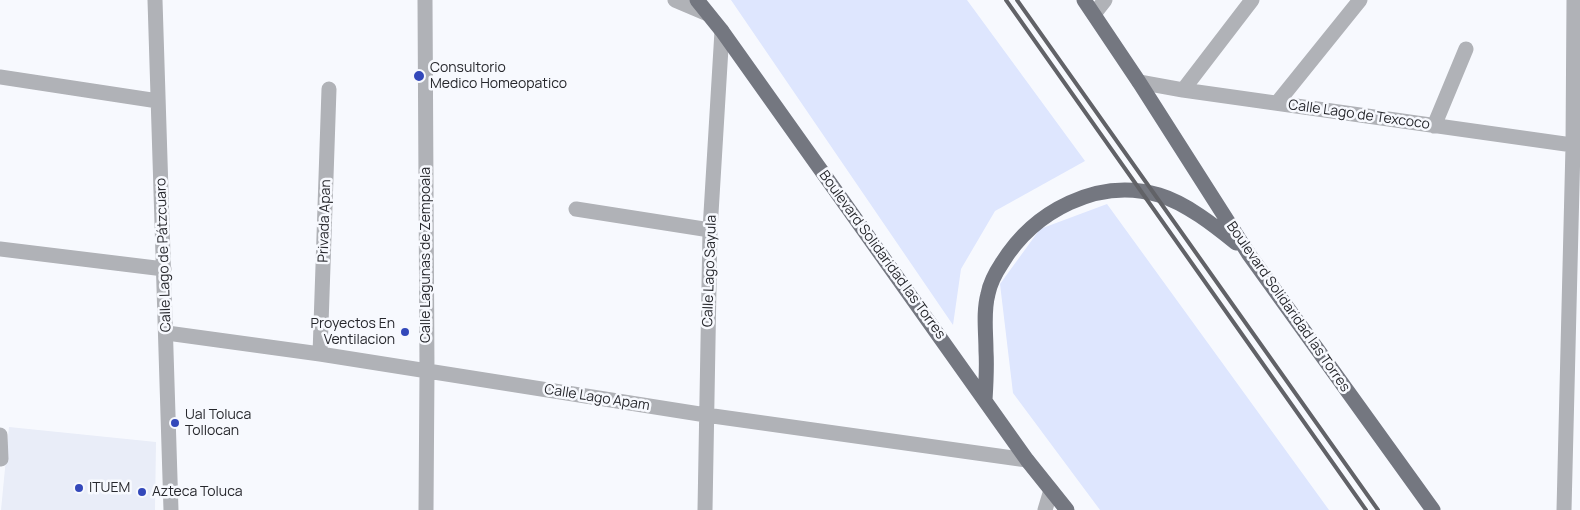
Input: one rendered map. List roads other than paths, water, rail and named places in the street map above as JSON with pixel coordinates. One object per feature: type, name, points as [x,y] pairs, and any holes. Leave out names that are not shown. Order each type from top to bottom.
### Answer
[{"type":"main road","name":"Boulevard Solidaridad las Torres","points":[[697,0],[722,31],[1027,460],[1067,510]]},
{"type":"main road","name":"Boulevard Solidaridad las Torres","points":[[1084,0],[1139,82],[1248,253],[1433,510]]},
{"type":"main road","points":[[986,400],[985,327],[987,294],[999,267],[1020,239],[1032,226],[1060,207],[1091,195],[1109,191],[1132,190],[1159,195],[1180,204],[1200,216],[1248,253]]},
{"type":"street","name":"Calle Lago de Pátzcuaro","points":[[155,0],[167,333],[171,510]]},
{"type":"street","name":"Calle Lagunas de Zempoala","points":[[425,0],[426,510]]},
{"type":"street","points":[[675,0],[708,14]]},
{"type":"street","points":[[1094,14],[1105,0]]},
{"type":"street","points":[[1183,90],[1252,0]]},
{"type":"street","points":[[1277,103],[1360,0]]},
{"type":"street","points":[[1564,510],[1576,146],[1574,0]]},
{"type":"street","name":"Calle Lago Sayula","points":[[704,510],[710,230],[722,31]]},
{"type":"street","points":[[1434,126],[1466,50]]},
{"type":"street","points":[[0,77],[158,101]]},
{"type":"street","name":"Calle Lago de Texcoco","points":[[1139,82],[1183,90],[1576,146]]},
{"type":"street","name":"Privada Apan","points":[[320,354],[329,89]]},
{"type":"street","points":[[576,209],[710,230]]},
{"type":"street","points":[[0,249],[164,269]]},
{"type":"street","name":"Calle Lago Apam","points":[[167,333],[427,370],[706,416],[1027,460]]},
{"type":"street","points":[[0,434],[1,459]]},
{"type":"street","points":[[1046,510],[1051,490]]},
{"type":"railway","points":[[1006,0],[1366,510]]},
{"type":"railway","points":[[1017,0],[1378,510]]},
{"type":"place","name":"Consultorio Medico Homeopatico","points":[[419,76]]},
{"type":"place","name":"Proyectos En Ventilacion","points":[[405,332]]},
{"type":"place","name":"Ual Toluca Tollocan","points":[[175,423]]},
{"type":"place","name":"ITUEM","points":[[79,488]]},
{"type":"place","name":"Azteca Toluca","points":[[142,492]]}]
